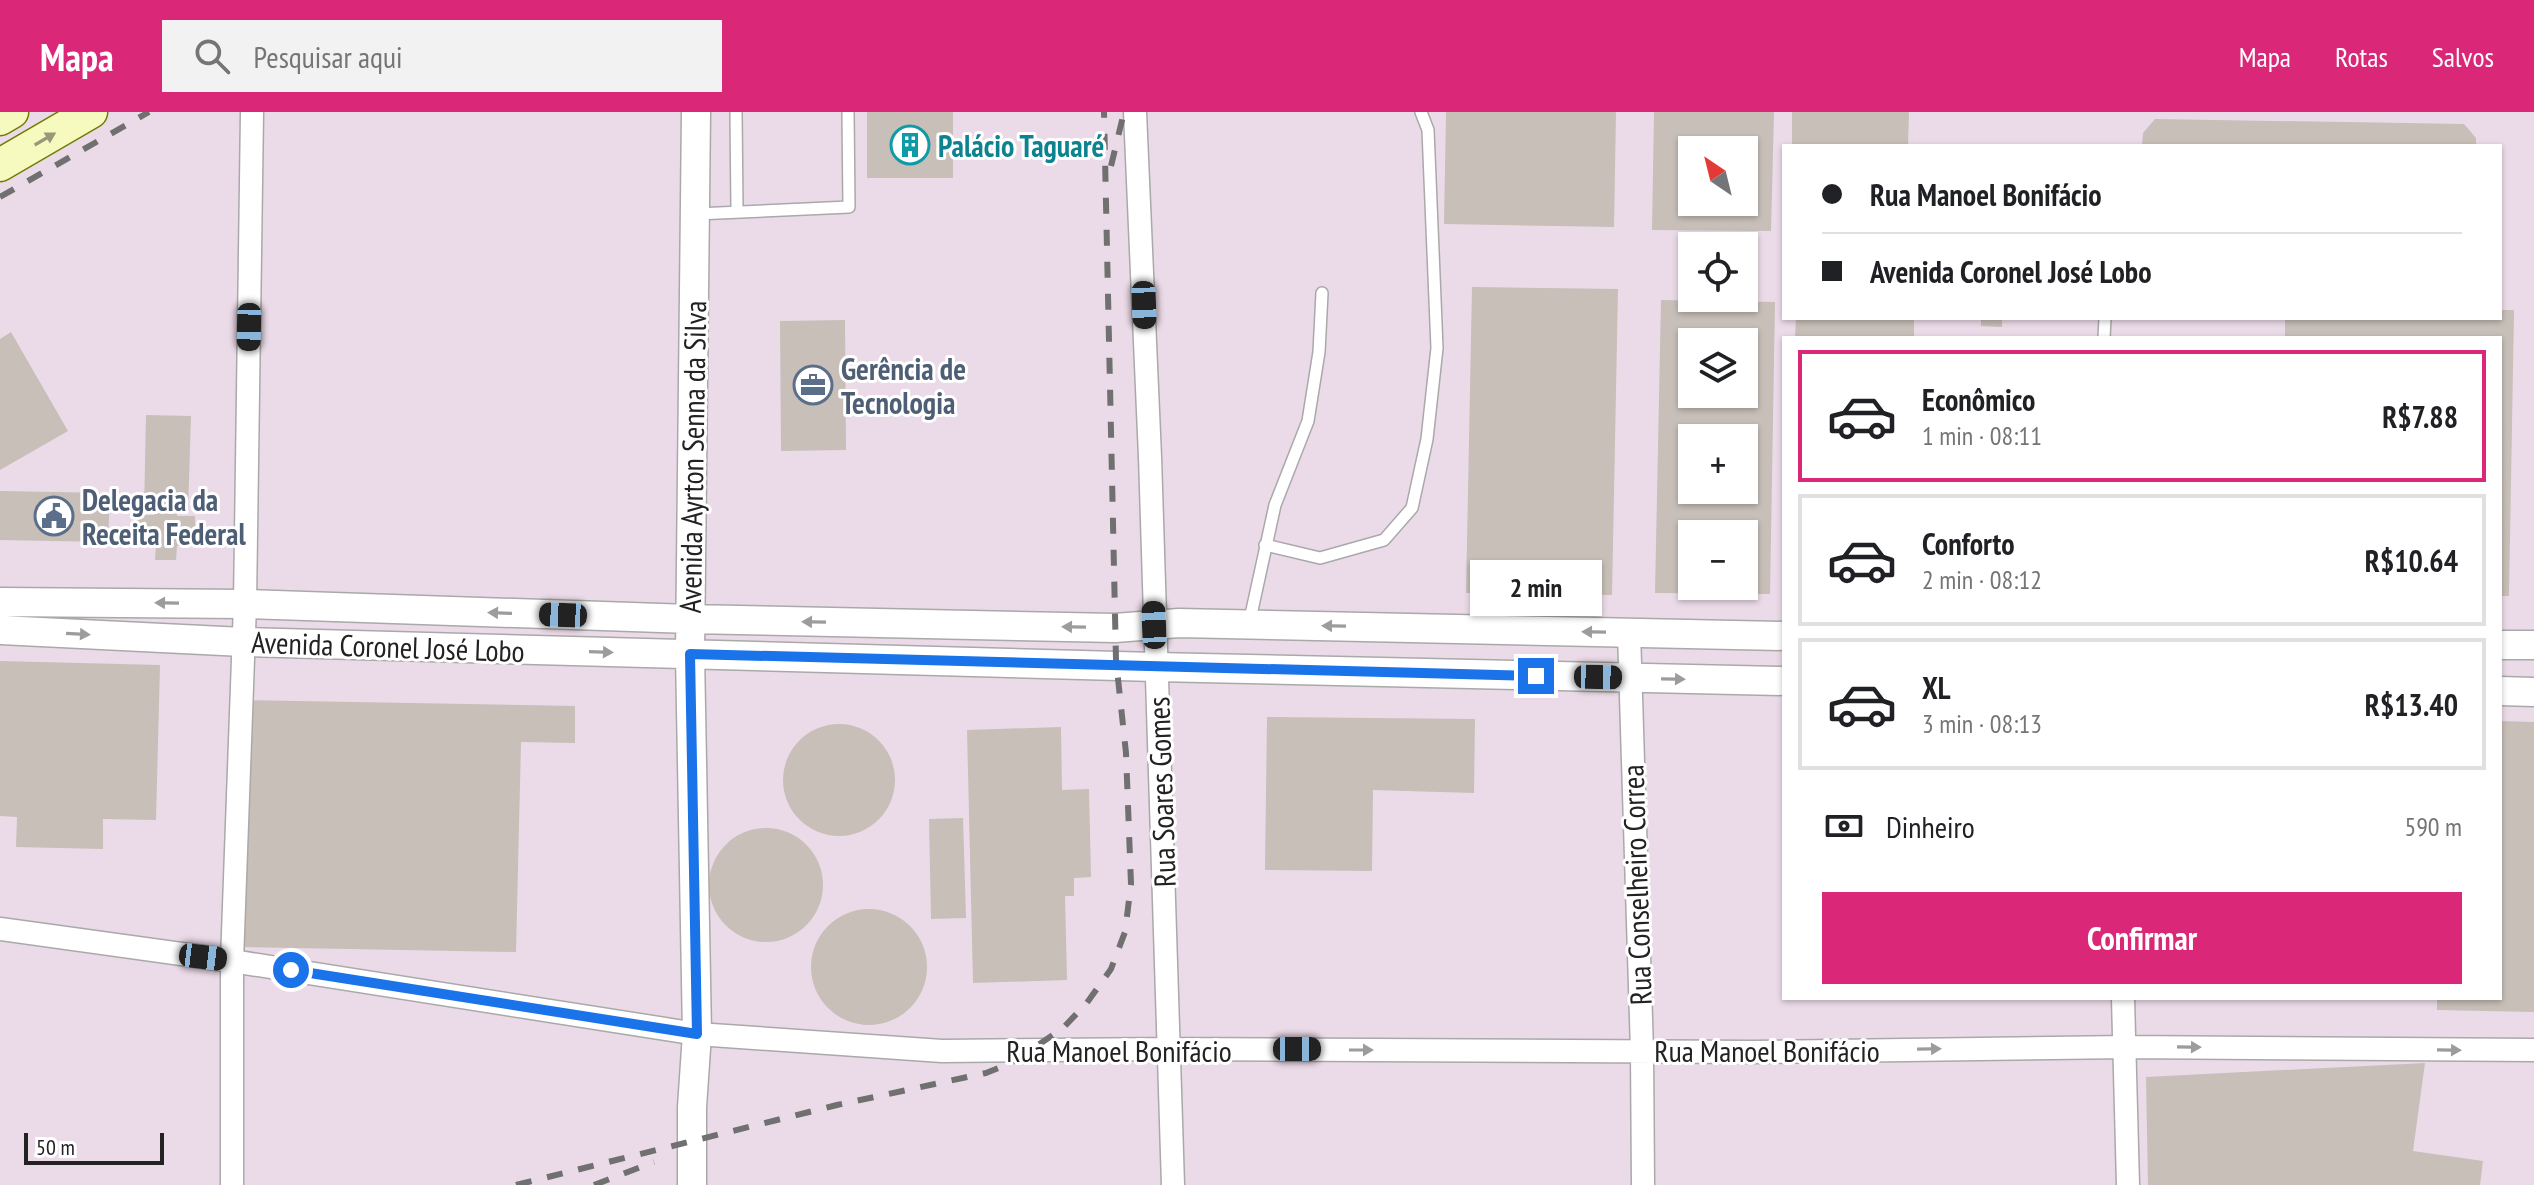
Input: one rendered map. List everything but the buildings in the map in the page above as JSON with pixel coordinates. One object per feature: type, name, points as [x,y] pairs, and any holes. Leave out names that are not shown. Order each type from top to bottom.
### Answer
[{"type":"main road","points":[[0,119],[12,112]]},
{"type":"main road","points":[[0,165],[91,112]]},
{"type":"street","points":[[232,1185],[232,961],[245,604],[252,112]]},
{"type":"street","name":"Avenida Ayrton Senna da Silva","points":[[692,1185],[692,1107],[697,1034],[690,654],[696,112]]},
{"type":"street","name":"Rua Soares Gomes","points":[[1135,112],[1171,1049],[1173,1185]]},
{"type":"street","name":"Avenida Coronel José Lobo","points":[[0,602],[245,604],[690,619],[1115,628],[1249,625],[1782,636]]},
{"type":"street","name":"Avenida Coronel José Lobo","points":[[0,630],[243,642],[1782,681]]},
{"type":"street","name":"Rua Conselheiro Correa","points":[[1629,632],[1643,1185]]},
{"type":"street","points":[[2502,645],[2534,645]]},
{"type":"street","points":[[2502,691],[2534,692]]},
{"type":"street","name":"Rua Manoel Bonifácio","points":[[0,929],[232,961],[697,1034],[942,1051],[2126,1047],[2534,1050]]},
{"type":"street","points":[[2123,1000],[2128,1185]]},
{"type":"lane","points":[[736,112],[737,210]]},
{"type":"lane","points":[[695,214],[849,207],[848,112]]},
{"type":"lane","points":[[1265,545],[1320,558],[1384,540],[1412,508],[1427,439],[1437,348],[1428,130],[1421,112]]},
{"type":"lane","points":[[1249,625],[1275,505],[1308,421],[1319,352],[1322,293]]},
{"type":"shaded area","points":[[0,112],[2534,112],[2534,1185],[0,1185]]},
{"type":"railway","points":[[0,197],[149,112]]},
{"type":"railway","points":[[516,1185],[837,1105],[986,1073],[1011,1063],[1062,1029],[1086,1004],[1111,969],[1125,932],[1131,884],[1126,753],[1116,660],[1104,112]]},
{"type":"railway","points":[[1111,166],[1124,112]]},
{"type":"railway","points":[[594,1185],[654,1162]]},
{"type":"place","name":"Palácio Taguaré","points":[[910,145]]},
{"type":"place","name":"Gerência de Tecnologia","points":[[813,385]]},
{"type":"place","name":"Delegacia da Receita Federal","points":[[54,516]]},
{"type":"route","points":[[291,970],[697,1034],[690,654],[1536,676]]}]
